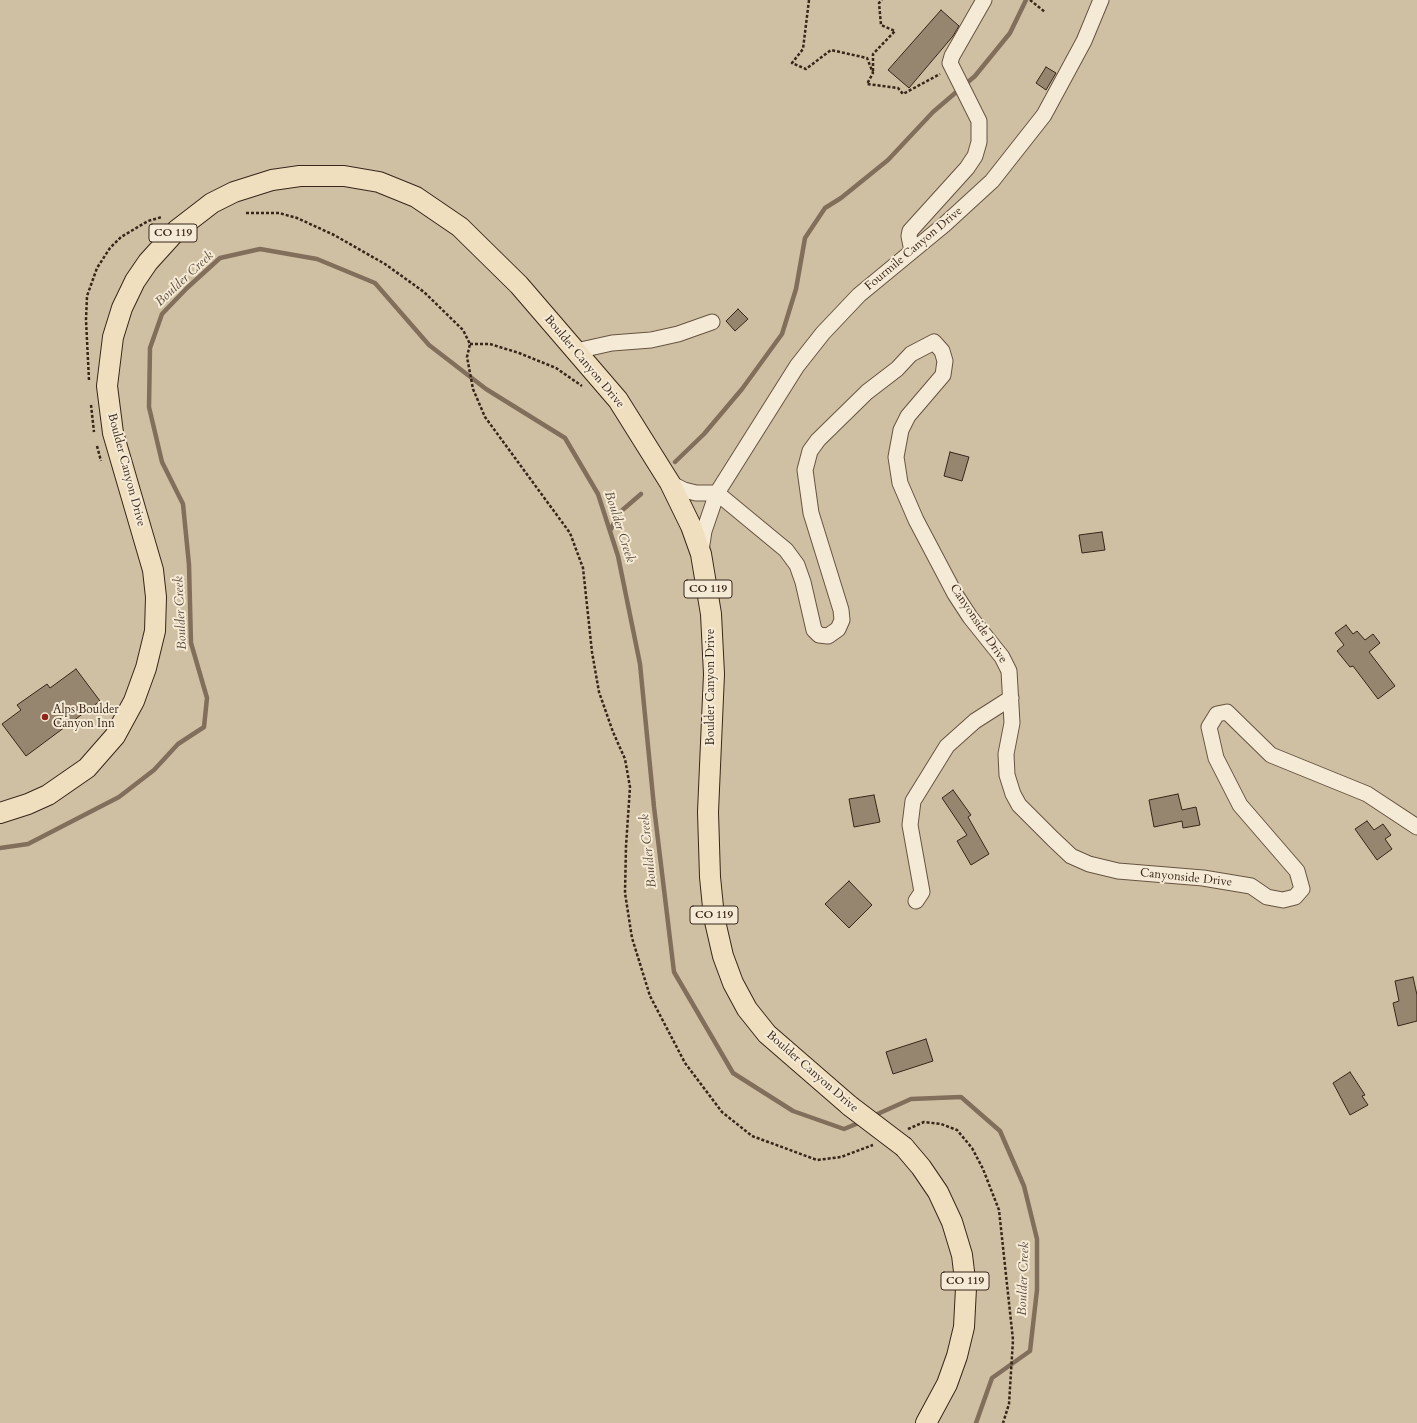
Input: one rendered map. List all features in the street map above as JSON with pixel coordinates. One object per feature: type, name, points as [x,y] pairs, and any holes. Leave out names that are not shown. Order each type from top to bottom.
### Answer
[{"type":"main road","name":"Boulder Canyon Drive","points":[[0,813],[28,804],[48,795],[87,768],[115,736],[134,701],[146,668],[155,631],[156,597],[152,570],[144,537],[113,433],[107,386],[113,338],[122,308],[135,281],[163,243],[192,217],[212,203],[234,192],[272,180],[300,176],[344,176],[379,182],[416,196],[460,227],[519,285],[618,400],[670,483],[691,526],[701,554],[707,582],[713,643],[713,709],[708,812],[710,877],[714,917],[723,956],[733,983],[747,1009],[767,1034],[850,1106],[904,1147],[921,1166],[938,1192],[952,1222],[962,1255],[966,1288],[964,1327],[958,1356],[947,1384],[926,1423]]},
{"type":"street","points":[[912,251],[910,231],[967,168],[975,156],[979,142],[979,121],[954,74],[950,63],[952,56],[984,0]]},
{"type":"street","name":"Fourmile Canyon Drive","points":[[701,554],[704,531],[717,493],[774,400],[797,366],[818,339],[858,295],[944,225],[992,181],[1044,116],[1080,47],[1101,0]]},
{"type":"street","points":[[576,351],[612,343],[650,340],[678,334],[712,322]]},
{"type":"street","name":"Canyonside Drive","points":[[717,493],[786,550],[797,565],[804,582],[814,630],[819,635],[828,636],[833,633],[838,629],[842,620],[841,610],[811,513],[805,470],[810,451],[818,440],[867,392],[897,369],[911,354],[934,342],[942,351],[945,361],[943,375],[908,416],[901,430],[896,457],[900,483],[916,520],[955,594],[970,617],[1002,657],[1009,671],[1012,723],[1006,754],[1007,775],[1013,794],[1019,804],[1070,856],[1089,864],[1118,871],[1203,878],[1251,886],[1267,897],[1283,900],[1295,897],[1302,889],[1297,872],[1240,805],[1216,758],[1209,727],[1217,714],[1227,712],[1271,755],[1367,794],[1417,827]]},
{"type":"street","points":[[670,483],[684,490],[696,493],[717,493]]},
{"type":"street","points":[[916,901],[922,892],[910,824],[913,801],[946,746],[975,721],[1011,698]]},
{"type":"path","points":[[810,0],[803,49],[792,63],[806,69],[831,50],[867,58],[873,73]]},
{"type":"path","points":[[882,0],[879,3],[881,25],[895,31],[873,54],[873,73],[867,84],[898,88],[902,94],[954,74]]},
{"type":"path","points":[[1030,0],[1044,12]]},
{"type":"path","points":[[246,213],[279,214],[297,218],[358,248],[385,264],[424,292],[463,330],[470,344],[466,356],[473,390]]},
{"type":"path","points":[[470,344],[490,344],[519,353],[563,373]]},
{"type":"path","points":[[1003,1423],[1009,1404],[1013,1340],[1004,1239]]},
{"type":"shaded area","points":[[0,0],[1417,0],[1417,1423],[0,1423]]},
{"type":"building","points":[[941,10],[959,26],[953,36],[909,88],[888,70]]},
{"type":"building","points":[[1046,67],[1056,73],[1046,90],[1036,83]]},
{"type":"building","points":[[738,309],[748,319],[735,331],[726,321]]},
{"type":"building","points":[[950,452],[969,457],[962,481],[944,476]]},
{"type":"building","points":[[1102,532],[1105,550],[1082,553],[1079,535]]},
{"type":"building","points":[[1346,625],[1353,634],[1357,631],[1365,640],[1373,634],[1380,643],[1369,652],[1395,686],[1378,699],[1353,666],[1350,667],[1337,651],[1344,645],[1335,633]]},
{"type":"building","name":"Alps Boulder Canyon Inn","points":[[76,669],[100,701],[26,756],[2,724],[21,710],[17,705],[47,684],[50,688]]},
{"type":"building","points":[[953,790],[971,815],[968,817],[989,854],[971,865],[957,841],[967,835],[942,798]]},
{"type":"building","points":[[1178,794],[1182,810],[1196,807],[1200,825],[1183,828],[1182,821],[1154,827],[1149,800]]},
{"type":"building","points":[[874,795],[880,822],[854,827],[849,799]]},
{"type":"building","points":[[1367,821],[1374,830],[1383,824],[1391,835],[1385,839],[1392,849],[1377,860],[1355,829]]},
{"type":"building","points":[[849,881],[872,905],[849,928],[825,904]]},
{"type":"building","points":[[1413,977],[1417,995],[1417,1021],[1398,1026],[1393,1003],[1399,1001],[1395,981]]},
{"type":"building","points":[[926,1039],[933,1061],[893,1074],[886,1052]]},
{"type":"building","points":[[1350,1072],[1365,1095],[1362,1096],[1368,1105],[1350,1115],[1333,1083]]},
{"type":"waterway","points":[[675,462],[704,434],[742,389],[782,334],[796,289],[805,238],[825,208],[841,198],[888,160],[933,112],[975,76],[1010,33],[1026,0]]},
{"type":"waterway","name":"Boulder Creek","points":[[0,848],[28,844],[119,797],[154,770],[178,744],[204,727],[207,698],[191,643],[189,565],[183,504],[162,462],[149,407],[150,348],[162,314],[187,288],[220,258],[260,249],[317,259],[375,283],[429,345],[486,389],[565,438],[598,494],[618,556],[640,664],[654,807],[674,972],[733,1073],[793,1111],[844,1129],[861,1122]]},
{"type":"waterway","points":[[610,531],[619,513],[641,494]]},
{"type":"waterway","name":"Boulder Creek","points":[[873,1116],[911,1099],[961,1097],[1000,1131],[1024,1186],[1037,1239],[1037,1290],[1030,1351],[992,1378],[976,1423]]},
{"type":"place","name":"Alps Boulder Canyon Inn","points":[[45,717]]}]
